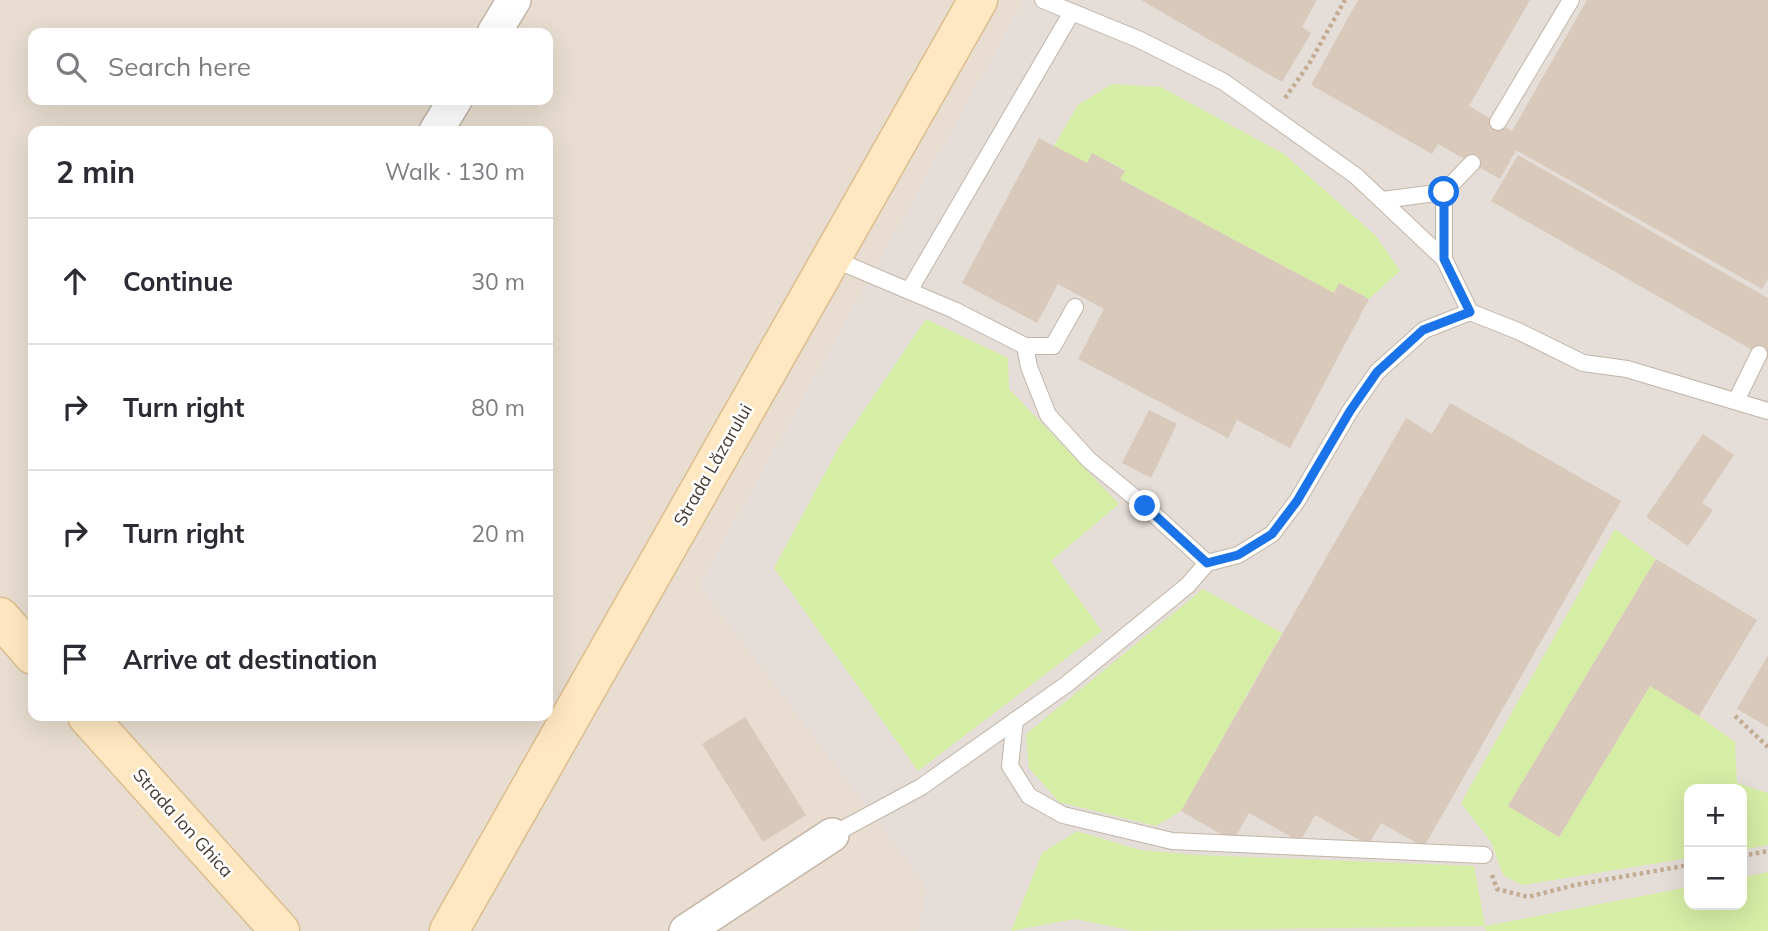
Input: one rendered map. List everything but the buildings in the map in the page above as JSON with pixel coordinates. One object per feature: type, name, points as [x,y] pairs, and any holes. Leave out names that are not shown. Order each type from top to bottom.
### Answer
[{"type":"street","points":[[497,28],[514,0]]},
{"type":"street","name":"Strada Lăzarului","points":[[449,931],[978,0]]},
{"type":"street","points":[[439,126],[452,105]]},
{"type":"street","points":[[0,617],[28,649]]},
{"type":"street","name":"Strada Ion Ghica","points":[[93,721],[280,931]]},
{"type":"street","points":[[686,931],[832,835]]},
{"type":"lane","points":[[1043,0],[1140,40],[1224,82],[1356,176],[1444,259],[1470,312],[1518,331],[1583,363],[1627,369],[1768,411]]},
{"type":"lane","points":[[1497,122],[1571,0]]},
{"type":"lane","points":[[909,291],[1072,12]]},
{"type":"lane","points":[[1382,200],[1444,192],[1472,163]]},
{"type":"lane","points":[[1444,192],[1444,259]]},
{"type":"lane","points":[[831,258],[954,310],[1025,346],[1053,346],[1075,307]]},
{"type":"lane","points":[[832,835],[921,787],[1067,684],[1188,585],[1207,563],[1238,555],[1272,534],[1297,501],[1350,411],[1377,372],[1423,330],[1470,312]]},
{"type":"lane","points":[[1025,346],[1048,415],[1089,460],[1145,506],[1207,563]]},
{"type":"lane","points":[[1736,401],[1759,354]]},
{"type":"lane","points":[[1015,720],[1010,766],[1029,796],[1063,815],[1172,841],[1484,855]]},
{"type":"path","points":[[1272,116],[1309,64],[1345,0]]},
{"type":"path","points":[[1735,716],[1768,747]]},
{"type":"path","points":[[1747,855],[1768,851]]},
{"type":"path","points":[[1484,855],[1497,888],[1528,897],[1575,885],[1684,866]]},
{"type":"shaded area","points":[[0,0],[1024,0],[699,585],[928,887],[918,931],[0,931]]},
{"type":"shaded area","points":[[1024,0],[1768,0],[1768,931],[918,931],[927,887],[699,585]]},
{"type":"green space","points":[[1112,84],[1161,87],[1284,154],[1376,236],[1400,271],[1369,299],[1340,283],[1334,293],[1120,179],[1125,170],[1093,154],[1087,163],[1054,146],[1078,105]]},
{"type":"green space","points":[[926,319],[1008,358],[1009,389],[1119,504],[1051,561],[1102,631],[918,771],[774,568],[839,447]]},
{"type":"green space","points":[[1615,529],[1656,559],[1508,806],[1559,837],[1650,686],[1735,742],[1737,783],[1740,784],[1684,784],[1684,859],[1522,885],[1503,875],[1491,842],[1461,803]]},
{"type":"green space","points":[[1203,589],[1282,633],[1181,811],[1156,826],[1059,802],[1029,768],[1026,734]]},
{"type":"green space","points":[[1747,786],[1768,793],[1768,845],[1747,849]]},
{"type":"green space","points":[[1077,831],[1140,850],[1198,855],[1474,866],[1485,926],[1684,888],[1684,910],[1747,910],[1747,876],[1768,872],[1768,931],[1486,931],[1484,926],[1134,931],[1075,919],[1011,931],[1042,853]]},
{"type":"route","points":[[1145,506],[1207,563],[1238,555],[1272,534],[1297,501],[1350,411],[1377,372],[1423,330],[1470,312],[1444,259],[1444,192]]}]
